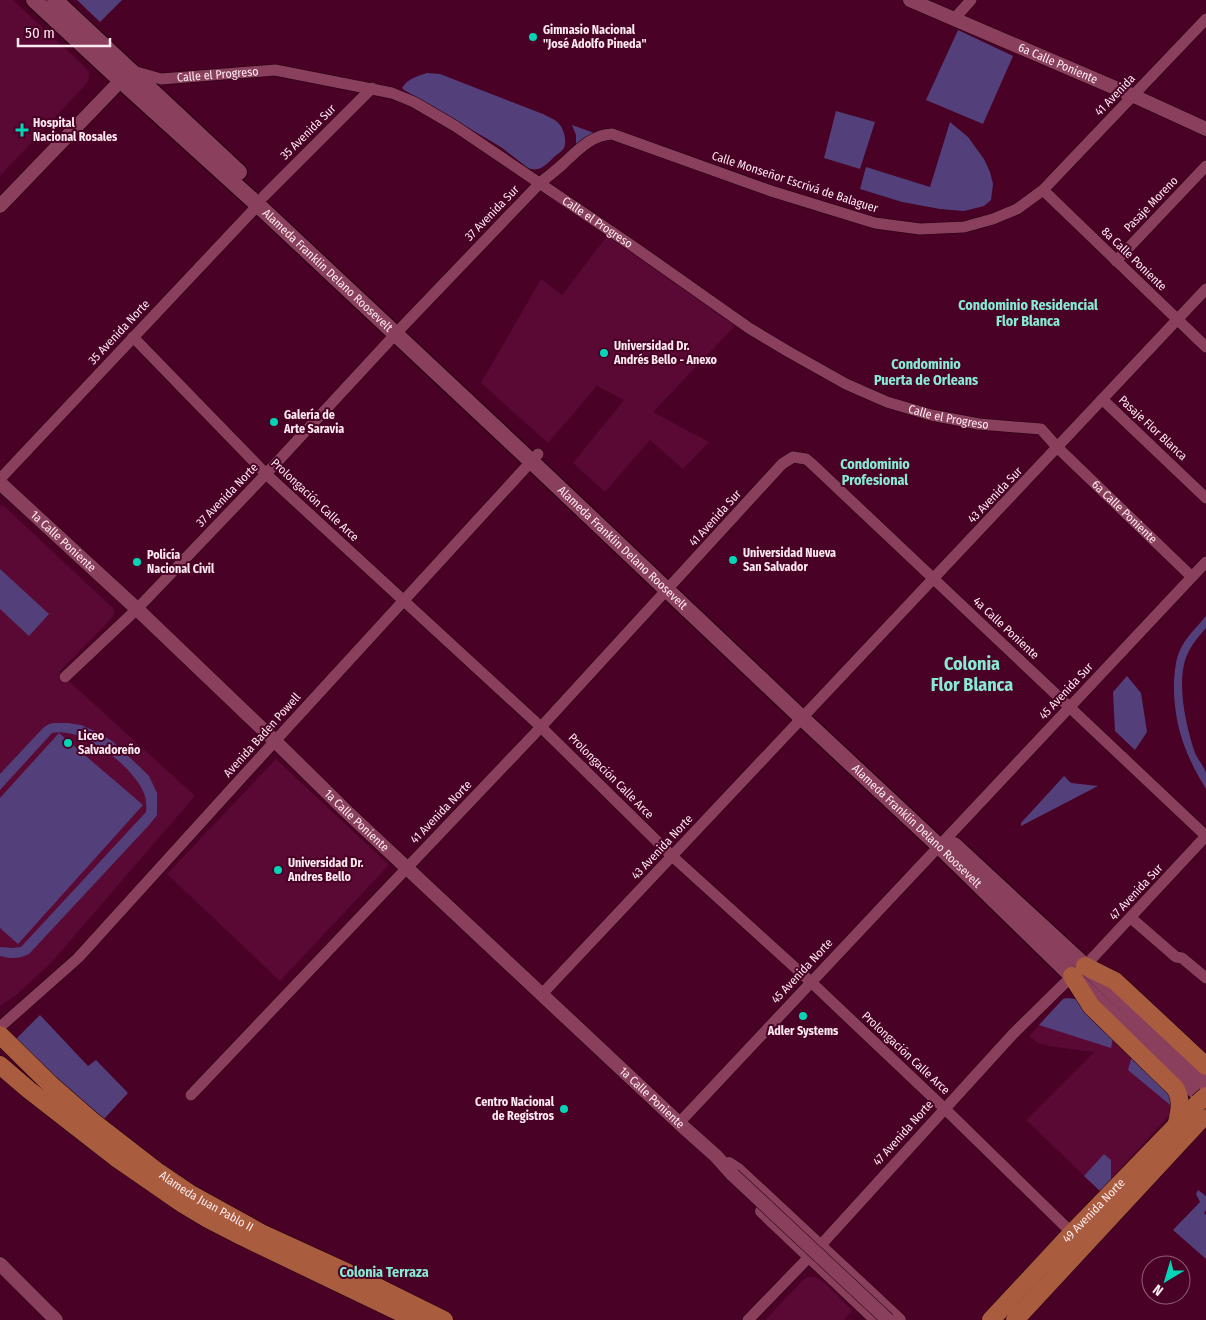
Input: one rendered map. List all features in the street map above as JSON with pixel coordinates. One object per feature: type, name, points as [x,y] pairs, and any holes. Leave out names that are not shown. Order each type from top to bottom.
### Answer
[{"type":"main road","name":"Alameda Franklin Delano Roosevelt","points":[[34,0],[125,75],[261,200],[1079,971],[1206,1081]]},
{"type":"main road","name":"Alameda Franklin Delano Roosevelt","points":[[55,0],[125,75]]},
{"type":"main road","name":"Alameda Franklin Delano Roosevelt","points":[[1079,971],[1204,1104]]},
{"type":"main road","points":[[1079,971],[1115,981],[1206,1066]]},
{"type":"main road","points":[[1079,971],[1091,1006],[1178,1092],[1180,1103],[1176,1128]]},
{"type":"main road","name":"Alameda Juan Pablo II","points":[[0,1035],[51,1085],[92,1120],[158,1172],[189,1193],[263,1234],[355,1276],[444,1320]]},
{"type":"main road","name":"Alameda Juan Pablo II","points":[[1,1067],[115,1157],[208,1220],[416,1320]]},
{"type":"main road","name":"49 Avenida Norte","points":[[991,1320],[1072,1233],[1176,1128],[1204,1104]]},
{"type":"main road","name":"49 Avenida Norte","points":[[1015,1320],[1147,1176],[1204,1104]]},
{"type":"main road","points":[[1147,1176],[1165,1170],[1200,1133],[1206,1131]]},
{"type":"street","name":"6a Calle Poniente","points":[[910,0],[1206,129]]},
{"type":"street","points":[[954,19],[970,0]]},
{"type":"street","name":"41 Avenida","points":[[974,224],[994,219],[1018,209],[1043,190],[1206,19]]},
{"type":"street","name":"Calle el Progreso","points":[[125,75],[161,79],[275,70],[392,93],[414,102],[455,126],[749,328],[846,384],[887,402],[931,415],[979,424],[1042,429],[1058,448]]},
{"type":"street","points":[[0,206],[125,75]]},
{"type":"street","name":"35 Avenida Sur","points":[[261,200],[372,88]]},
{"type":"street","name":"37 Avenida Sur","points":[[399,330],[540,183],[584,144],[602,134],[612,134]]},
{"type":"street","name":"Calle Monseñor Escrivá de Balaguer","points":[[612,134],[771,191],[875,224],[920,229],[964,227],[974,224]]},
{"type":"street","name":"Pasaje Moreno","points":[[1116,260],[1206,166]]},
{"type":"street","name":"8a Calle Poniente","points":[[1043,190],[1206,347]]},
{"type":"street","name":"35 Avenida Norte","points":[[0,479],[261,200]]},
{"type":"street","name":"43 Avenida Sur","points":[[806,714],[1206,289]]},
{"type":"street","name":"37 Avenida Norte","points":[[65,677],[137,609],[266,474],[399,330]]},
{"type":"street","name":"Prolongación Calle Arce","points":[[133,337],[266,474],[541,727],[672,856],[811,982],[1072,1233]]},
{"type":"street","name":"Pasaje Flor Blanca","points":[[1102,399],[1206,498]]},
{"type":"street","name":"6a Calle Poniente","points":[[1058,448],[1192,577]]},
{"type":"street","name":"Avenida Baden Powell","points":[[0,1027],[78,958],[535,457]]},
{"type":"street","name":"4a Calle Poniente","points":[[782,464],[793,457],[806,459],[1206,836]]},
{"type":"street","name":"41 Avenida Sur","points":[[671,586],[782,464]]},
{"type":"street","name":"1a Calle Poniente","points":[[0,483],[137,609],[406,868],[716,1156],[733,1175],[888,1320]]},
{"type":"street","name":"45 Avenida Sur","points":[[943,842],[1206,562]]},
{"type":"street","name":"41 Avenida Norte","points":[[191,1095],[541,727],[671,586]]},
{"type":"street","name":"43 Avenida Norte","points":[[542,994],[806,714]]},
{"type":"street","name":"47 Avenida Sur","points":[[1079,971],[1131,918],[1206,836]]},
{"type":"street","name":"45 Avenida Norte","points":[[679,1123],[943,842]]},
{"type":"street","points":[[1131,918],[1176,957],[1182,958],[1206,978]]},
{"type":"street","name":"47 Avenida Norte","points":[[820,1246],[1013,1034],[1079,971]]},
{"type":"street","name":"1a Calle Poniente","points":[[716,1156],[738,1170],[899,1320]]},
{"type":"street","name":"1a Calle Poniente","points":[[716,1156],[728,1180],[878,1320]]},
{"type":"street","points":[[748,1320],[810,1256]]},
{"type":"street","points":[[0,1264],[56,1320]]},
{"type":"street","points":[[854,1298],[864,1287]]},
{"type":"shaded area","name":"Hospital Nacional Rosales","points":[[0,0],[13,0],[83,65],[89,72],[89,78],[86,84],[0,176]]},
{"type":"shaded area","points":[[77,0],[122,0],[100,22]]},
{"type":"shaded area","points":[[958,30],[1013,56],[983,124],[926,100]]},
{"type":"shaded area","points":[[427,73],[440,74],[552,118],[563,130],[564,148],[540,169],[528,168],[501,147],[402,88],[410,80]]},
{"type":"shaded area","points":[[836,111],[875,122],[860,169],[824,158]]},
{"type":"shaded area","points":[[950,122],[968,137],[984,159],[990,172],[993,184],[991,200],[984,206],[964,211],[940,209],[902,202],[860,189],[866,167],[930,187]]},
{"type":"shaded area","points":[[572,125],[597,134],[576,145],[576,135]]},
{"type":"shaded area","name":"Universidad Dr. Andrés Bello - Anexo","points":[[607,236],[737,324],[653,412],[709,442],[683,469],[650,440],[605,492],[573,463],[624,400],[597,386],[548,443],[481,383],[541,279],[562,295]]},
{"type":"shaded area","name":"Liceo Salvadoreño","points":[[3,505],[114,609],[114,614],[110,620],[59,672],[195,796],[50,964],[15,996],[0,1006],[0,506]]},
{"type":"shaded area","points":[[0,569],[49,614],[29,636],[0,609]]},
{"type":"shaded area","points":[[1206,616],[1206,628],[1192,646],[1184,664],[1182,689],[1185,717],[1195,753],[1206,773],[1206,789],[1181,737],[1175,710],[1174,680],[1177,660],[1182,645]]},
{"type":"shaded area","points":[[1127,676],[1141,693],[1147,732],[1135,750],[1115,731],[1113,692]]},
{"type":"shaded area","points":[[54,723],[81,725],[112,741],[149,776],[157,793],[157,815],[29,954],[18,958],[4,957],[0,956],[0,947],[21,947],[146,812],[146,800],[136,779],[116,758],[90,741],[64,732],[52,733],[0,790],[0,774],[43,728]]},
{"type":"shaded area","points":[[59,733],[143,805],[18,944],[0,928],[0,798]]},
{"type":"shaded area","name":"Universidad Dr. Andres Bello","points":[[276,759],[389,865],[280,981],[167,874]]},
{"type":"shaded area","points":[[1064,776],[1071,783],[1098,786],[1021,826],[1021,823]]},
{"type":"shaded area","points":[[1067,998],[1081,1002],[1114,1033],[1111,1048],[1039,1025],[1063,999]]},
{"type":"shaded area","points":[[1063,999],[1075,999],[1172,1091],[1175,1109],[1100,1191],[1026,1120],[1094,1052],[1048,1046],[1038,1043],[1029,1036]]},
{"type":"shaded area","points":[[40,1015],[88,1066],[96,1060],[128,1093],[104,1119],[67,1088],[21,1046],[16,1039]]},
{"type":"shaded area","points":[[1133,1052],[1172,1091],[1175,1109],[1128,1070]]},
{"type":"shaded area","points":[[1104,1154],[1111,1160],[1111,1179],[1100,1191],[1084,1176]]},
{"type":"shaded area","points":[[1198,1190],[1206,1196],[1206,1210],[1204,1213],[1206,1215],[1206,1259],[1173,1230],[1200,1202],[1196,1194]]},
{"type":"shaded area","points":[[808,1277],[814,1277],[823,1281],[852,1310],[844,1320],[765,1320],[803,1280]]},
{"type":"place","name":"Gimnasio Nacional \"José Adolfo Pineda\"","points":[[533,37]]},
{"type":"place","name":"Hospital Nacional Rosales","points":[[22,130]]},
{"type":"place","name":"Universidad Dr. Andrés Bello - Anexo","points":[[604,353]]},
{"type":"place","name":"Galería de Arte Saravia","points":[[274,422]]},
{"type":"place","name":"Universidad Nueva San Salvador","points":[[733,560]]},
{"type":"place","name":"Policía Nacional Civil","points":[[137,562]]},
{"type":"place","name":"Liceo Salvadoreño","points":[[68,743]]},
{"type":"place","name":"Universidad Dr. Andres Bello","points":[[278,870]]},
{"type":"place","name":"Adler Systems","points":[[803,1016]]},
{"type":"place","name":"Centro Nacional de Registros","points":[[564,1109]]},
{"type":"district","name":"Condominio Residencial Flor Blanca","points":[[1028,314]]},
{"type":"district","name":"Condominio Puerta de Orleans","points":[[926,372]]},
{"type":"district","name":"Condominio Profesional","points":[[875,472]]},
{"type":"district","name":"Colonia Flor Blanca","points":[[972,674]]},
{"type":"district","name":"Colonia Terraza","points":[[384,1272]]}]
